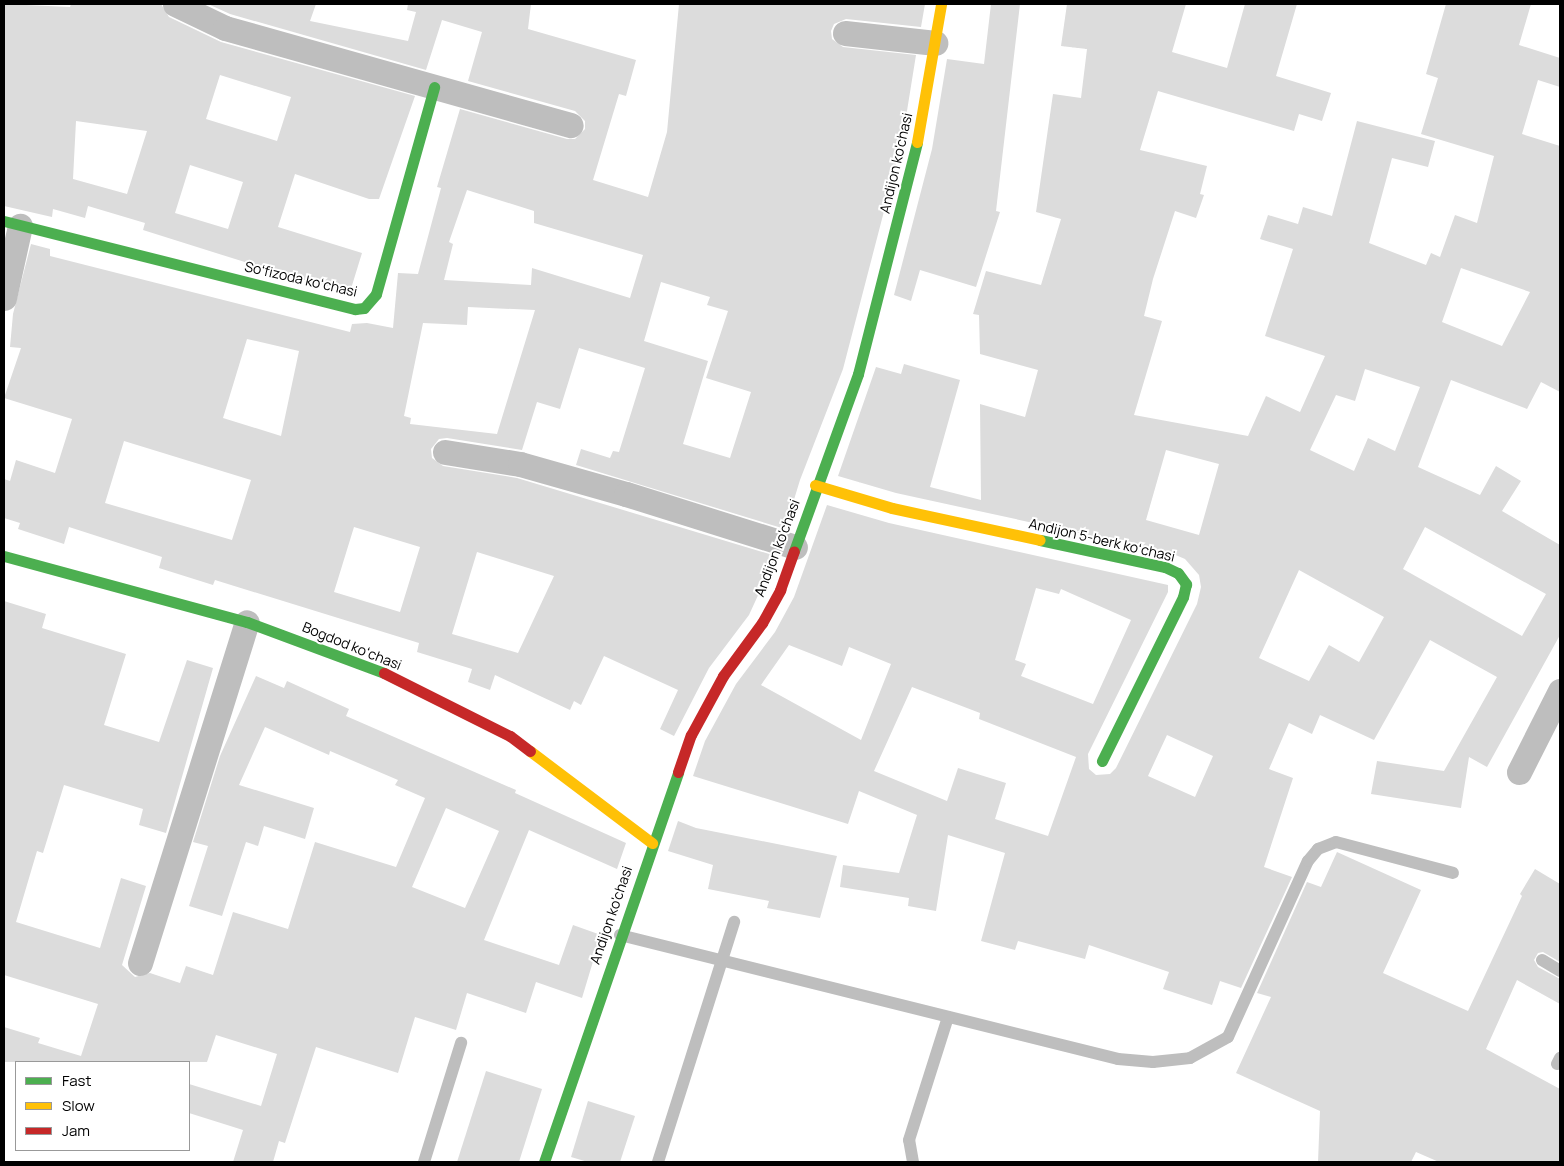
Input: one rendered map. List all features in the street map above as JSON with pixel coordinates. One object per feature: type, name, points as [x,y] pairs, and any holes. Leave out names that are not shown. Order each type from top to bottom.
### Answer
[{"type":"street","points":[[175,4],[226,28],[571,125]]},
{"type":"street","name":"Andijon ko'chasi","points":[[544,1162],[620,935],[690,735],[723,676],[762,623],[780,590],[816,485],[858,374],[875,314],[916,145],[941,4]]},
{"type":"street","points":[[845,33],[935,43]]},
{"type":"street","name":"Soʻfizoda koʻchasi","points":[[12,223],[355,309],[364,308],[376,294],[434,87]]},
{"type":"street","points":[[4,298],[12,223]]},
{"type":"street","points":[[445,452],[537,469],[794,547]]},
{"type":"street","name":"Аndijon 5-berk koʻchasi","points":[[816,485],[892,508],[1165,567],[1178,573],[1186,584],[1182,597],[1137,684],[1102,761]]},
{"type":"street","name":"Bogdod koʻchasi","points":[[4,556],[247,622],[376,669],[510,736],[652,843]]},
{"type":"street","points":[[140,964],[247,622]]},
{"type":"street","points":[[1519,772],[1560,692]]},
{"type":"lane","points":[[620,935],[1118,1059],[1153,1062],[1190,1058],[1228,1037],[1308,861],[1318,849],[1336,842],[1453,873]]},
{"type":"lane","points":[[658,1162],[734,922]]},
{"type":"lane","points":[[1542,960],[1560,971]]},
{"type":"lane","points":[[913,1162],[909,1140],[948,1017]]},
{"type":"lane","points":[[424,1162],[461,1043]]},
{"type":"building","points":[[4,4],[70,7],[71,4],[161,4],[169,17],[221,42],[415,96],[379,199],[369,199],[295,174],[278,227],[362,253],[350,292],[289,276],[143,230],[145,223],[88,206],[85,218],[53,209],[52,217],[4,206]],"holes":[[[220,75],[291,97],[277,141],[206,119]],[[76,121],[147,131],[127,194],[73,179]],[[190,165],[243,182],[228,229],[175,213]]]},
{"type":"building","points":[[208,4],[316,4],[310,21],[408,41],[416,12],[407,10],[408,4],[531,4],[528,29],[636,60],[626,96],[619,94],[593,180],[648,197],[667,132],[679,4],[925,4],[921,27],[846,19],[834,24],[831,31],[832,39],[843,47],[916,55],[902,142],[843,369],[800,480],[785,529],[576,465],[581,449],[610,458],[613,451],[619,452],[645,368],[579,348],[560,409],[537,402],[522,450],[447,438],[439,439],[431,449],[432,458],[443,466],[517,478],[776,556],[749,615],[709,668],[674,736],[660,729],[678,690],[604,656],[581,705],[574,701],[570,710],[495,675],[490,690],[468,682],[472,669],[417,652],[419,643],[215,580],[213,585],[159,568],[162,557],[69,527],[64,544],[18,529],[20,523],[4,518],[4,479],[10,481],[16,460],[55,473],[72,419],[4,398],[21,348],[10,347],[13,314],[31,244],[50,249],[50,256],[350,332],[352,324],[367,323],[393,328],[398,273],[418,274],[441,188],[437,187],[460,109],[567,139],[575,139],[585,129],[585,121],[575,111],[468,81],[482,32],[442,20],[426,70],[230,14]],"holes":[[[467,190],[534,211],[534,223],[643,255],[630,298],[532,268],[531,285],[444,280],[453,244],[449,242]],[[661,282],[710,297],[707,305],[728,311],[706,378],[751,392],[730,458],[683,444],[708,361],[644,341]],[[468,307],[535,310],[497,434],[410,424],[411,418],[404,416],[423,323],[467,325]],[[247,339],[299,351],[281,436],[223,418]],[[124,441],[251,480],[232,540],[105,503]],[[354,527],[420,547],[400,612],[334,592]],[[477,552],[554,576],[518,653],[452,634]]]},
{"type":"building","points":[[991,4],[1020,4],[996,211],[1000,212],[976,287],[920,270],[911,301],[894,295],[932,149],[947,59],[984,64]]},
{"type":"building","points":[[1067,4],[1186,4],[1172,52],[1227,68],[1245,4],[1297,4],[1276,76],[1331,93],[1322,121],[1299,114],[1294,131],[1158,91],[1140,150],[1207,166],[1200,194],[1204,195],[1196,218],[1175,211],[1153,279],[1144,316],[1162,321],[1134,415],[1248,436],[1266,396],[1300,412],[1325,356],[1265,336],[1293,249],[1260,239],[1268,215],[1298,224],[1303,207],[1332,216],[1357,121],[1435,141],[1428,167],[1392,158],[1369,243],[1426,265],[1431,253],[1440,257],[1455,215],[1477,223],[1494,156],[1421,134],[1438,78],[1426,74],[1446,4],[1531,4],[1519,45],[1560,58],[1560,87],[1538,80],[1522,134],[1560,146],[1560,392],[1541,382],[1527,409],[1451,380],[1418,467],[1480,495],[1496,466],[1521,481],[1502,511],[1560,545],[1560,635],[1487,767],[1469,757],[1461,808],[1371,794],[1377,761],[1444,771],[1497,677],[1430,640],[1374,740],[1320,715],[1312,734],[1289,723],[1269,769],[1293,778],[1264,867],[1292,877],[1241,988],[1220,981],[1212,1005],[1163,989],[1169,972],[1089,945],[1085,959],[1018,941],[1015,950],[981,941],[1005,853],[948,835],[936,911],[908,906],[909,898],[840,887],[843,865],[899,873],[917,815],[859,791],[848,824],[693,776],[705,741],[736,684],[775,632],[794,597],[827,505],[889,523],[1168,585],[1168,592],[1088,754],[1089,769],[1096,775],[1110,774],[1116,768],[1197,604],[1201,587],[1199,575],[1185,559],[1171,553],[896,493],[838,476],[876,367],[901,374],[904,364],[960,380],[930,487],[981,500],[980,404],[1025,417],[1038,370],[980,354],[979,315],[973,314],[986,271],[1041,285],[1061,219],[1036,212],[1053,94],[1081,98],[1087,49],[1061,46]],"holes":[[[1461,268],[1530,292],[1502,346],[1442,322]],[[1365,369],[1420,387],[1395,451],[1368,438],[1354,471],[1310,450],[1336,395],[1355,401]],[[1166,450],[1219,464],[1199,535],[1146,520]],[[1425,527],[1546,594],[1522,636],[1403,569]],[[1299,570],[1384,617],[1359,662],[1329,645],[1309,681],[1259,658]],[[1036,588],[1059,594],[1061,589],[1131,620],[1093,704],[1021,676],[1026,664],[1015,660]],[[789,645],[842,666],[849,647],[891,664],[861,740],[761,685]],[[912,687],[980,713],[979,719],[1076,757],[1048,836],[995,819],[1006,783],[958,768],[947,801],[874,771]],[[1167,735],[1213,756],[1195,797],[1148,776]]]},
{"type":"building","points":[[4,601],[46,614],[42,628],[126,654],[104,725],[159,742],[187,660],[213,668],[166,833],[139,825],[143,809],[64,785],[43,853],[37,851],[16,922],[100,948],[121,878],[146,886],[122,965],[135,977],[150,973],[180,983],[186,966],[213,975],[233,912],[288,929],[315,842],[396,867],[425,798],[395,785],[398,780],[330,751],[329,755],[265,727],[239,785],[314,808],[305,839],[264,826],[258,846],[246,842],[222,916],[189,906],[208,846],[193,842],[220,756],[256,676],[284,688],[287,681],[349,709],[346,716],[516,790],[515,793],[626,843],[617,869],[529,830],[484,940],[559,965],[573,925],[601,935],[582,998],[536,982],[526,1013],[467,993],[456,1030],[415,1017],[398,1073],[316,1047],[285,1143],[279,1141],[273,1162],[233,1162],[243,1130],[190,1113],[190,1084],[261,1106],[277,1054],[216,1035],[207,1062],[4,1062],[4,1027],[40,1038],[38,1043],[81,1056],[98,1004],[4,975]],"holes":[[[446,808],[499,831],[465,908],[412,887]]]},
{"type":"building","points":[[678,821],[696,828],[837,856],[820,918],[767,908],[769,901],[708,889],[713,865],[668,851]]},
{"type":"building","points":[[1337,852],[1421,890],[1383,973],[1468,1011],[1522,896],[1520,894],[1535,869],[1560,884],[1560,962],[1543,952],[1538,953],[1534,960],[1538,967],[1560,979],[1560,1004],[1517,980],[1486,1049],[1560,1089],[1560,1162],[1439,1162],[1416,1152],[1411,1162],[1318,1162],[1320,1111],[1236,1073],[1271,997],[1257,993],[1307,882],[1321,887]]},
{"type":"building","points":[[486,1071],[542,1089],[519,1162],[457,1162]]},
{"type":"building","points":[[588,1101],[635,1116],[620,1162],[588,1162],[571,1157]]},
{"type":"traffic: fast","points":[[4,221],[355,309],[364,308],[376,294],[434,87]]},
{"type":"traffic: fast","points":[[794,551],[858,374],[917,142]]},
{"type":"traffic: fast","points":[[1040,540],[1165,567],[1178,573],[1186,584],[1183,597],[1102,761]]},
{"type":"traffic: fast","points":[[4,556],[247,622],[384,673]]},
{"type":"traffic: fast","points":[[544,1162],[678,772]]},
{"type":"traffic: slow","points":[[917,142],[941,4]]},
{"type":"traffic: slow","points":[[815,485],[892,508],[1040,540]]},
{"type":"traffic: slow","points":[[530,751],[652,843]]},
{"type":"traffic: jam","points":[[678,772],[691,735],[723,676],[762,623],[780,590],[794,551]]},
{"type":"traffic: jam","points":[[384,673],[510,736],[530,751]]}]
